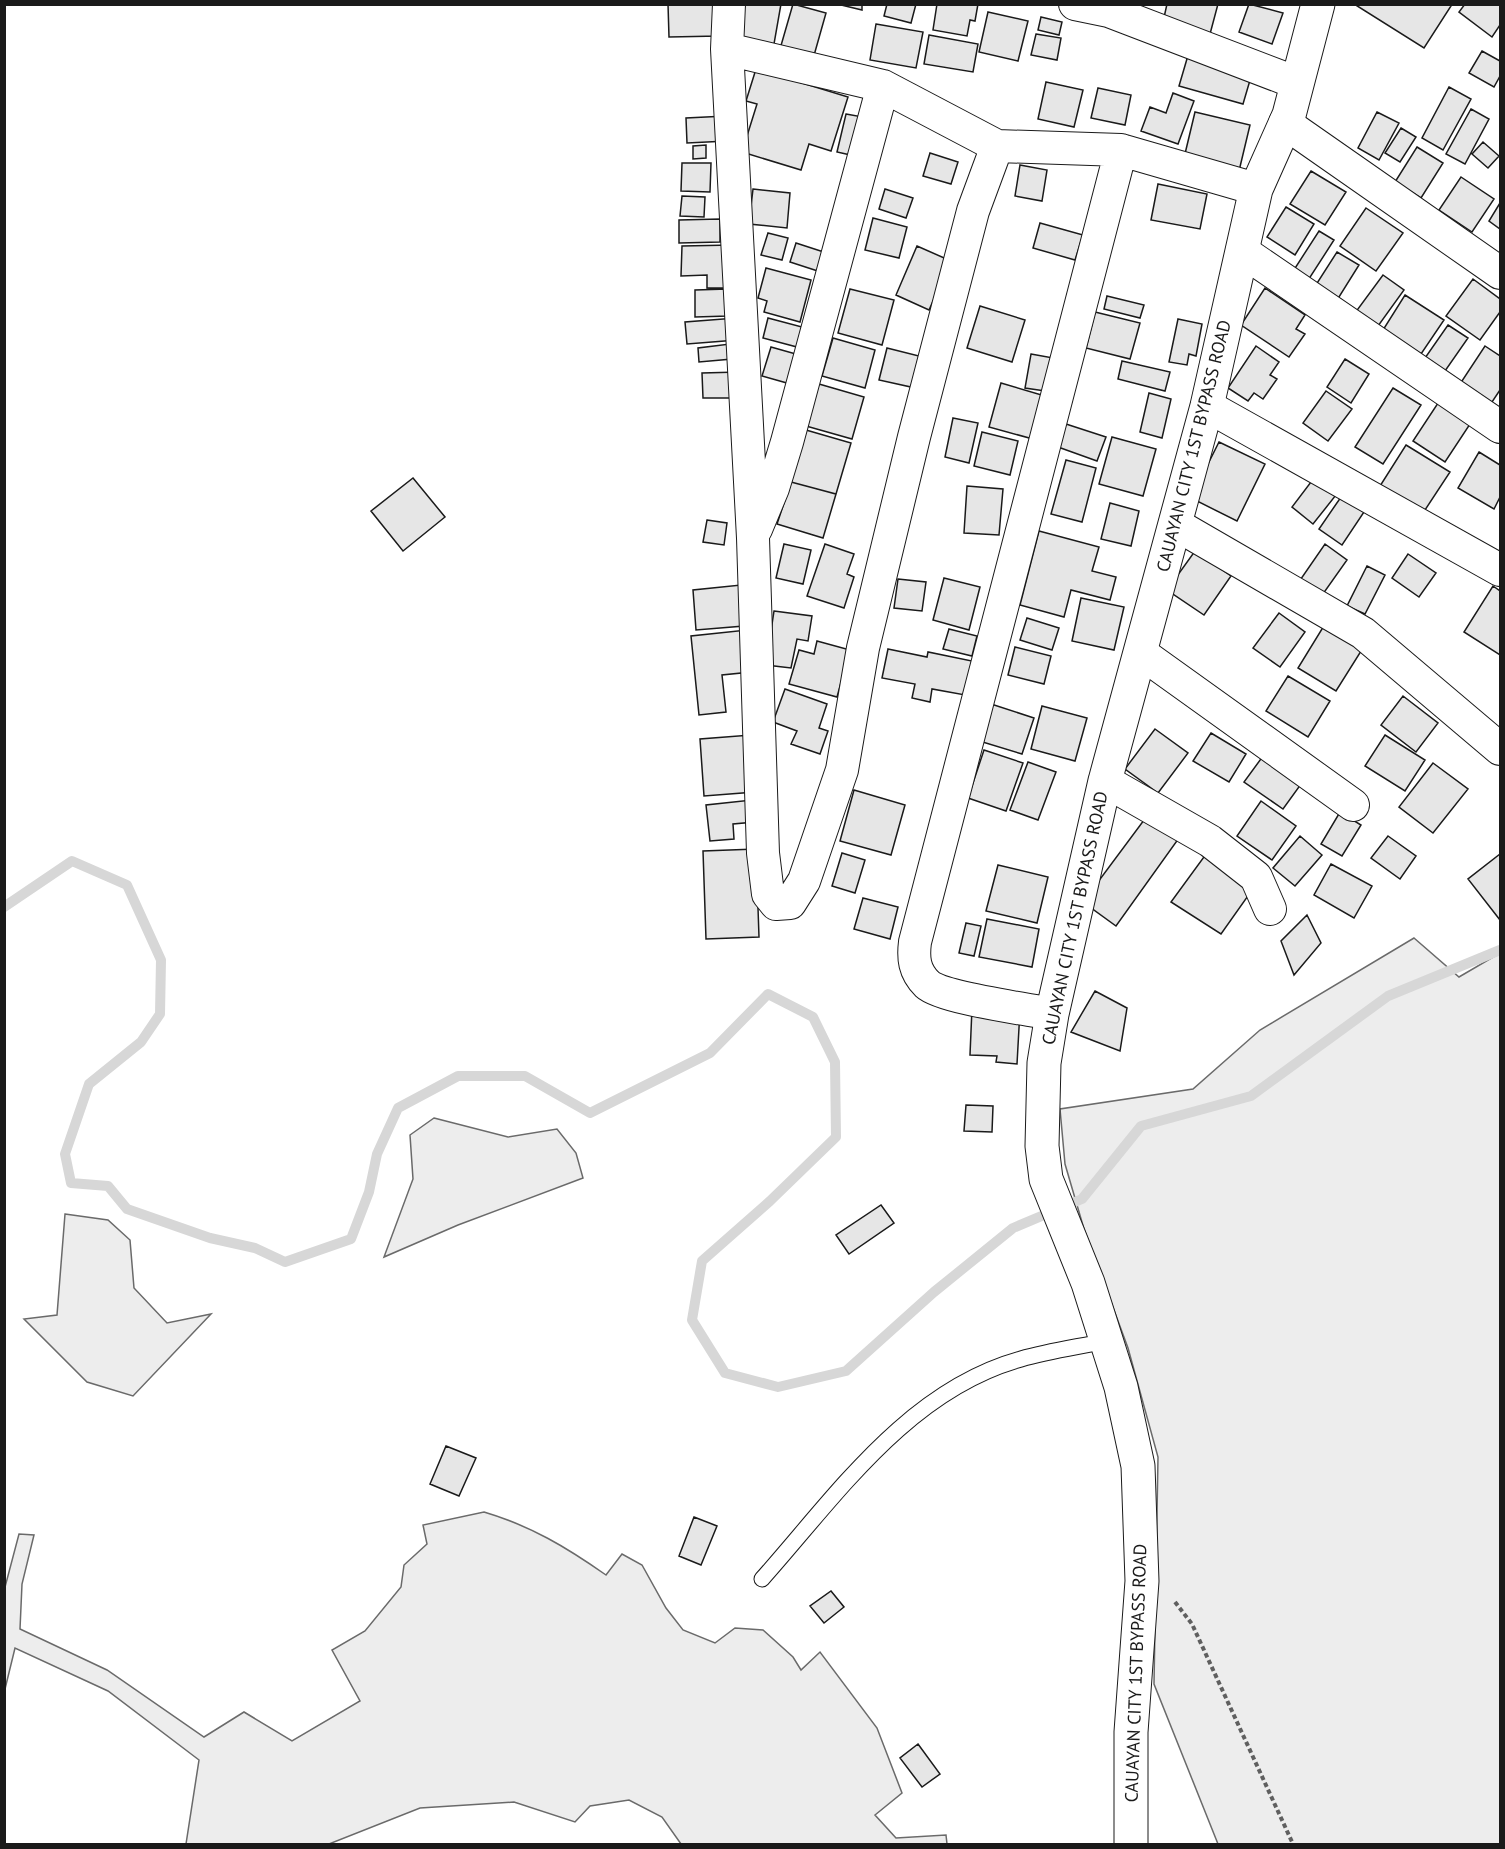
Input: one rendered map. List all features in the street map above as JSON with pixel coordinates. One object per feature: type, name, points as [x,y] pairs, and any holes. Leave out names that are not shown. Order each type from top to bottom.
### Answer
[{"type":"main road","name":"CAUAYAN CITY 1ST BYPASS ROAD","points":[[1131,1845],[1131,1731],[1142,1581],[1138,1466],[1121,1387],[1088,1284],[1046,1179],[1042,1146],[1044,1075],[1052,1014],[1105,781],[1206,406],[1256,189],[1285,123],[1298,83],[1318,4]]},
{"type":"street","points":[[729,4],[727,49],[753,538],[763,853],[768,894],[770,899],[783,905],[795,897],[804,881],[842,770],[863,648],[914,437],[972,211],[997,146]]},
{"type":"street","points":[[1074,4],[1109,11],[1298,83]]},
{"type":"street","points":[[727,49],[884,86],[997,146],[1121,150],[1256,189]]},
{"type":"street","points":[[753,538],[784,454],[884,86]]},
{"type":"street","points":[[1285,123],[1500,273]]},
{"type":"street","points":[[1052,1014],[936,991],[920,975],[913,960],[924,907],[1121,150]]},
{"type":"street","points":[[1242,251],[1500,427]]},
{"type":"street","points":[[1206,406],[1500,570]]},
{"type":"street","points":[[1175,524],[1363,633],[1500,749]]},
{"type":"street","points":[[1141,653],[1353,806]]},
{"type":"street","points":[[1105,781],[1210,841],[1256,876],[1270,909]]},
{"type":"lane","points":[[762,1579],[875,1451],[926,1406],[967,1381],[1020,1359],[1106,1341]]},
{"type":"path","points":[[1142,1581],[1170,1595],[1192,1624],[1293,1845]]},
{"type":"shaded area","points":[[1414,938],[1459,977],[1500,953],[1500,1844],[1218,1844],[1154,1684],[1158,1457],[1128,1348],[1084,1229],[1065,1164],[1060,1109],[1193,1089],[1260,1030]]},
{"type":"shaded area","points":[[434,1118],[508,1137],[557,1129],[576,1153],[583,1178],[458,1225],[384,1257],[413,1179],[410,1135]]},
{"type":"shaded area","points":[[65,1214],[108,1220],[130,1240],[134,1288],[167,1323],[211,1314],[133,1396],[87,1382],[24,1319],[57,1315]]},
{"type":"shaded area","points":[[484,1512],[548,1538],[606,1575],[622,1554],[642,1565],[666,1608],[683,1630],[715,1643],[735,1628],[763,1630],[793,1657],[801,1670],[820,1652],[877,1728],[902,1793],[875,1815],[896,1838],[946,1835],[947,1844],[681,1844],[662,1817],[629,1800],[590,1806],[575,1822],[514,1802],[420,1808],[329,1844],[186,1844],[199,1760],[108,1691],[15,1648],[5,1689],[5,1587],[19,1534],[34,1535],[22,1584],[20,1629],[107,1670],[204,1737],[244,1712],[292,1741],[360,1701],[332,1650],[365,1631],[401,1587],[404,1565],[427,1544],[423,1525]]},
{"type":"building","points":[[668,4],[718,4],[719,36],[669,37]]},
{"type":"building","points":[[745,4],[781,4],[774,44],[739,38]]},
{"type":"building","points":[[793,4],[826,13],[813,59],[780,49]]},
{"type":"building","points":[[837,4],[862,4],[862,10]]},
{"type":"building","points":[[887,4],[916,4],[911,23],[884,16]]},
{"type":"building","points":[[937,4],[978,4],[975,21],[970,20],[967,36],[933,30]]},
{"type":"building","points":[[1167,4],[1218,4],[1210,34],[1163,22]]},
{"type":"building","points":[[1249,4],[1283,13],[1272,44],[1239,32]]},
{"type":"building","points":[[1354,4],[1448,4],[1451,6],[1424,48]]},
{"type":"building","points":[[1465,4],[1500,4],[1500,25],[1492,37],[1459,12]]},
{"type":"building","points":[[988,12],[1028,21],[1018,61],[979,52]]},
{"type":"building","points":[[1041,17],[1062,22],[1059,35],[1038,30]]},
{"type":"building","points":[[876,24],[923,32],[916,68],[870,60]]},
{"type":"building","points":[[1036,34],[1061,38],[1057,60],[1031,55]]},
{"type":"building","points":[[929,35],[978,44],[973,72],[924,64]]},
{"type":"building","points":[[1482,51],[1500,61],[1500,76],[1494,87],[1469,73]]},
{"type":"building","points":[[1189,52],[1253,70],[1243,104],[1179,86]]},
{"type":"building","points":[[756,69],[848,97],[831,151],[809,144],[801,170],[742,152],[757,104],[746,101]]},
{"type":"building","points":[[1046,82],[1083,90],[1074,127],[1038,119]]},
{"type":"building","points":[[1449,87],[1471,99],[1443,150],[1422,138]]},
{"type":"building","points":[[1098,88],[1131,95],[1125,125],[1091,118]]},
{"type":"building","points":[[1173,93],[1194,101],[1178,144],[1141,131],[1150,107],[1166,113]]},
{"type":"building","points":[[1471,109],[1489,119],[1465,164],[1446,154]]},
{"type":"building","points":[[1195,112],[1250,125],[1239,171],[1184,158]]},
{"type":"building","points":[[1377,112],[1399,123],[1379,160],[1358,148]]},
{"type":"building","points":[[846,114],[863,117],[855,156],[837,152]]},
{"type":"building","points":[[726,116],[727,141],[687,143],[686,118]]},
{"type":"building","points":[[1401,128],[1416,137],[1400,162],[1385,153]]},
{"type":"building","points":[[1483,142],[1499,156],[1488,168],[1472,154]]},
{"type":"building","points":[[706,145],[706,158],[693,159],[693,146]]},
{"type":"building","points":[[1417,147],[1443,163],[1421,198],[1395,182]]},
{"type":"building","points":[[930,153],[958,162],[951,184],[923,176]]},
{"type":"building","points":[[682,163],[711,163],[710,192],[681,191]]},
{"type":"building","points":[[1020,165],[1047,170],[1042,201],[1015,196]]},
{"type":"building","points":[[1311,171],[1346,192],[1325,225],[1290,204]]},
{"type":"building","points":[[1461,177],[1494,199],[1472,232],[1439,210]]},
{"type":"building","points":[[1158,184],[1207,194],[1200,229],[1151,220]]},
{"type":"building","points":[[753,189],[790,193],[787,228],[749,224]]},
{"type":"building","points":[[885,189],[913,198],[906,218],[879,209]]},
{"type":"building","points":[[682,196],[705,197],[704,217],[680,216]]},
{"type":"building","points":[[1500,203],[1500,229],[1489,221]]},
{"type":"building","points":[[1286,207],[1314,224],[1295,255],[1267,237]]},
{"type":"building","points":[[1366,208],[1403,233],[1376,271],[1340,246]]},
{"type":"building","points":[[873,218],[907,227],[899,258],[865,250]]},
{"type":"building","points":[[720,219],[720,242],[679,243],[679,220]]},
{"type":"building","points":[[1040,223],[1083,235],[1075,260],[1033,248]]},
{"type":"building","points":[[1319,231],[1334,240],[1305,285],[1290,276]]},
{"type":"building","points":[[768,233],[788,238],[782,260],[761,255]]},
{"type":"building","points":[[796,243],[833,255],[827,274],[790,262]]},
{"type":"building","points":[[733,245],[733,288],[707,288],[707,275],[681,276],[682,246]]},
{"type":"building","points":[[917,246],[951,261],[929,310],[896,295]]},
{"type":"building","points":[[1337,252],[1359,265],[1334,305],[1312,291]]},
{"type":"building","points":[[766,268],[811,280],[800,322],[764,312],[767,301],[758,298]]},
{"type":"building","points":[[1383,275],[1404,290],[1373,333],[1352,317]]},
{"type":"building","points":[[1473,279],[1500,299],[1500,312],[1480,340],[1446,316]]},
{"type":"building","points":[[1265,288],[1305,315],[1296,329],[1305,334],[1289,357],[1241,325]]},
{"type":"building","points":[[728,289],[728,316],[695,317],[695,290]]},
{"type":"building","points":[[850,289],[894,300],[882,345],[838,333]]},
{"type":"building","points":[[1405,295],[1444,320],[1421,354],[1383,330]]},
{"type":"building","points":[[1107,296],[1144,305],[1140,318],[1104,309]]},
{"type":"building","points":[[980,306],[1025,320],[1012,362],[967,348]]},
{"type":"building","points":[[1095,312],[1140,323],[1130,359],[1086,348]]},
{"type":"building","points":[[736,318],[737,340],[687,344],[685,322]]},
{"type":"building","points":[[768,318],[802,327],[797,347],[763,338]]},
{"type":"building","points":[[1178,319],[1202,324],[1196,356],[1189,354],[1187,365],[1169,362]]},
{"type":"building","points":[[1448,325],[1468,338],[1445,371],[1425,358]]},
{"type":"building","points":[[833,338],[875,350],[865,388],[822,376]]},
{"type":"building","points":[[730,344],[732,359],[699,362],[698,348]]},
{"type":"building","points":[[1256,346],[1279,362],[1270,375],[1277,379],[1263,399],[1254,393],[1248,401],[1228,388]]},
{"type":"building","points":[[1485,346],[1500,356],[1500,390],[1486,411],[1456,390]]},
{"type":"building","points":[[771,347],[803,356],[794,385],[762,376]]},
{"type":"building","points":[[887,348],[919,356],[911,387],[879,380]]},
{"type":"building","points":[[1031,354],[1059,359],[1052,392],[1025,388]]},
{"type":"building","points":[[1345,359],[1369,374],[1351,403],[1327,387]]},
{"type":"building","points":[[1122,361],[1170,372],[1165,391],[1118,379]]},
{"type":"building","points":[[739,372],[739,398],[703,398],[702,373]]},
{"type":"building","points":[[1001,383],[1045,396],[1033,439],[989,427]]},
{"type":"building","points":[[819,384],[864,397],[852,439],[806,426]]},
{"type":"building","points":[[1393,388],[1421,405],[1383,464],[1355,447]]},
{"type":"building","points":[[1326,391],[1352,409],[1328,441],[1303,423]]},
{"type":"building","points":[[1149,393],[1171,399],[1162,438],[1140,432]]},
{"type":"building","points":[[1442,397],[1474,418],[1445,462],[1413,441]]},
{"type":"building","points":[[953,418],[978,423],[969,463],[945,457]]},
{"type":"building","points":[[1066,424],[1106,437],[1097,461],[1058,447]]},
{"type":"building","points":[[806,430],[851,443],[836,494],[791,482]]},
{"type":"building","points":[[982,432],[1018,441],[1010,475],[974,466]]},
{"type":"building","points":[[1112,437],[1156,449],[1143,496],[1099,484]]},
{"type":"building","points":[[1219,442],[1265,464],[1237,521],[1191,498]]},
{"type":"building","points":[[1406,445],[1450,472],[1423,513],[1380,486]]},
{"type":"building","points":[[1479,452],[1500,465],[1500,497],[1494,509],[1458,488]]},
{"type":"building","points":[[1066,460],[1096,468],[1082,522],[1051,514]]},
{"type":"building","points":[[413,478],[445,517],[403,551],[371,511]]},
{"type":"building","points":[[1314,478],[1336,495],[1313,524],[1292,507]]},
{"type":"building","points":[[791,482],[836,494],[823,538],[777,524]]},
{"type":"building","points":[[967,486],[1003,489],[999,535],[964,533]]},
{"type":"building","points":[[1341,497],[1364,512],[1342,545],[1319,529]]},
{"type":"building","points":[[1110,503],[1139,511],[1131,546],[1101,539]]},
{"type":"building","points":[[707,520],[727,523],[724,545],[703,542]]},
{"type":"building","points":[[1039,531],[1099,547],[1092,571],[1116,577],[1110,600],[1071,590],[1064,617],[1020,605]]},
{"type":"building","points":[[784,544],[811,550],[803,584],[776,578]]},
{"type":"building","points":[[825,544],[854,554],[847,574],[854,577],[844,608],[807,596]]},
{"type":"building","points":[[1325,544],[1347,560],[1318,601],[1296,586]]},
{"type":"building","points":[[1195,551],[1231,576],[1204,615],[1167,590]]},
{"type":"building","points":[[1408,554],[1436,573],[1419,597],[1392,578]]},
{"type":"building","points":[[1367,566],[1385,575],[1365,614],[1347,606]]},
{"type":"building","points":[[944,578],[980,587],[969,630],[933,620]]},
{"type":"building","points":[[898,579],[926,582],[922,611],[894,608]]},
{"type":"building","points":[[741,585],[744,626],[696,630],[693,590]]},
{"type":"building","points":[[1493,586],[1500,591],[1500,655],[1464,632]]},
{"type":"building","points":[[1081,598],[1124,607],[1114,650],[1072,641]]},
{"type":"building","points":[[774,611],[812,616],[808,641],[797,639],[791,668],[766,665]]},
{"type":"building","points":[[1279,613],[1305,632],[1280,667],[1253,648]]},
{"type":"building","points":[[1027,618],[1059,628],[1052,650],[1020,640]]},
{"type":"building","points":[[1325,624],[1363,648],[1336,691],[1298,668]]},
{"type":"building","points":[[949,629],[977,636],[972,656],[943,649]]},
{"type":"building","points":[[747,630],[751,672],[722,675],[726,712],[699,715],[691,636]]},
{"type":"building","points":[[817,641],[850,650],[837,697],[789,684],[799,650],[814,654]]},
{"type":"building","points":[[1015,647],[1051,656],[1044,684],[1008,675]]},
{"type":"building","points":[[888,649],[927,657],[928,652],[972,661],[965,695],[932,689],[930,702],[912,698],[915,684],[882,678]]},
{"type":"building","points":[[1288,676],[1330,701],[1308,737],[1266,711]]},
{"type":"building","points":[[785,689],[827,704],[819,728],[828,731],[820,754],[791,744],[797,731],[773,722]]},
{"type":"building","points":[[1403,696],[1438,723],[1416,752],[1381,725]]},
{"type":"building","points":[[988,703],[1034,718],[1022,754],[976,740]]},
{"type":"building","points":[[1042,706],[1087,718],[1075,761],[1031,749]]},
{"type":"building","points":[[1155,729],[1188,753],[1158,793],[1125,769]]},
{"type":"building","points":[[1211,733],[1246,754],[1229,782],[1193,761]]},
{"type":"building","points":[[751,735],[755,792],[704,796],[700,739]]},
{"type":"building","points":[[1385,735],[1425,760],[1405,791],[1365,766]]},
{"type":"building","points":[[984,750],[1023,763],[1006,811],[968,798]]},
{"type":"building","points":[[1266,752],[1304,780],[1283,809],[1244,782]]},
{"type":"building","points":[[1028,762],[1056,772],[1038,820],[1010,810]]},
{"type":"building","points":[[1433,763],[1468,789],[1433,833],[1399,807]]},
{"type":"building","points":[[854,790],[905,805],[891,855],[840,841]]},
{"type":"building","points":[[752,800],[755,822],[733,824],[734,839],[710,841],[706,805]]},
{"type":"building","points":[[1261,801],[1296,826],[1272,860],[1237,836]]},
{"type":"building","points":[[1340,812],[1361,825],[1342,856],[1321,844]]},
{"type":"building","points":[[1147,816],[1179,838],[1116,926],[1083,902]]},
{"type":"building","points":[[1300,836],[1322,855],[1295,886],[1273,868]]},
{"type":"building","points":[[1388,836],[1416,856],[1400,879],[1371,858]]},
{"type":"building","points":[[756,849],[759,937],[706,939],[703,851]]},
{"type":"building","points":[[1209,850],[1255,886],[1221,934],[1171,902]]},
{"type":"building","points":[[842,853],[865,860],[855,893],[832,886]]},
{"type":"building","points":[[1500,854],[1500,920],[1468,879]]},
{"type":"building","points":[[1331,864],[1372,886],[1354,918],[1314,895]]},
{"type":"building","points":[[998,865],[1048,877],[1037,923],[986,911]]},
{"type":"building","points":[[863,898],[898,907],[890,939],[854,929]]},
{"type":"building","points":[[1307,915],[1321,943],[1294,975],[1281,941]]},
{"type":"building","points":[[987,919],[1039,929],[1032,967],[979,957]]},
{"type":"building","points":[[966,923],[981,926],[974,956],[959,953]]},
{"type":"building","points":[[1095,991],[1127,1008],[1120,1051],[1071,1032]]},
{"type":"building","points":[[972,1008],[1020,1010],[1017,1064],[996,1062],[997,1056],[970,1055]]},
{"type":"building","points":[[966,1105],[993,1106],[992,1132],[964,1131]]},
{"type":"building","points":[[881,1205],[894,1223],[849,1254],[836,1235]]},
{"type":"building","points":[[446,1446],[476,1458],[459,1496],[430,1484]]},
{"type":"building","points":[[694,1517],[717,1526],[701,1565],[679,1556]]},
{"type":"building","points":[[831,1591],[844,1607],[824,1623],[810,1606]]},
{"type":"building","points":[[918,1744],[940,1774],[922,1787],[900,1758]]},
{"type":"waterway","points":[[4,907],[72,861],[127,885],[161,960],[160,1014],[141,1042],[89,1084],[65,1154],[71,1183],[108,1186],[127,1209],[210,1238],[255,1248],[285,1262],[351,1239],[369,1192],[377,1154],[398,1108],[458,1076],[525,1076],[590,1113],[710,1053],[768,994],[813,1017],[835,1062],[836,1137],[770,1201],[702,1261],[692,1320],[725,1373],[778,1387],[846,1371],[934,1292],[1013,1228],[1082,1199],[1141,1126],[1251,1096],[1388,996],[1500,950]]}]
